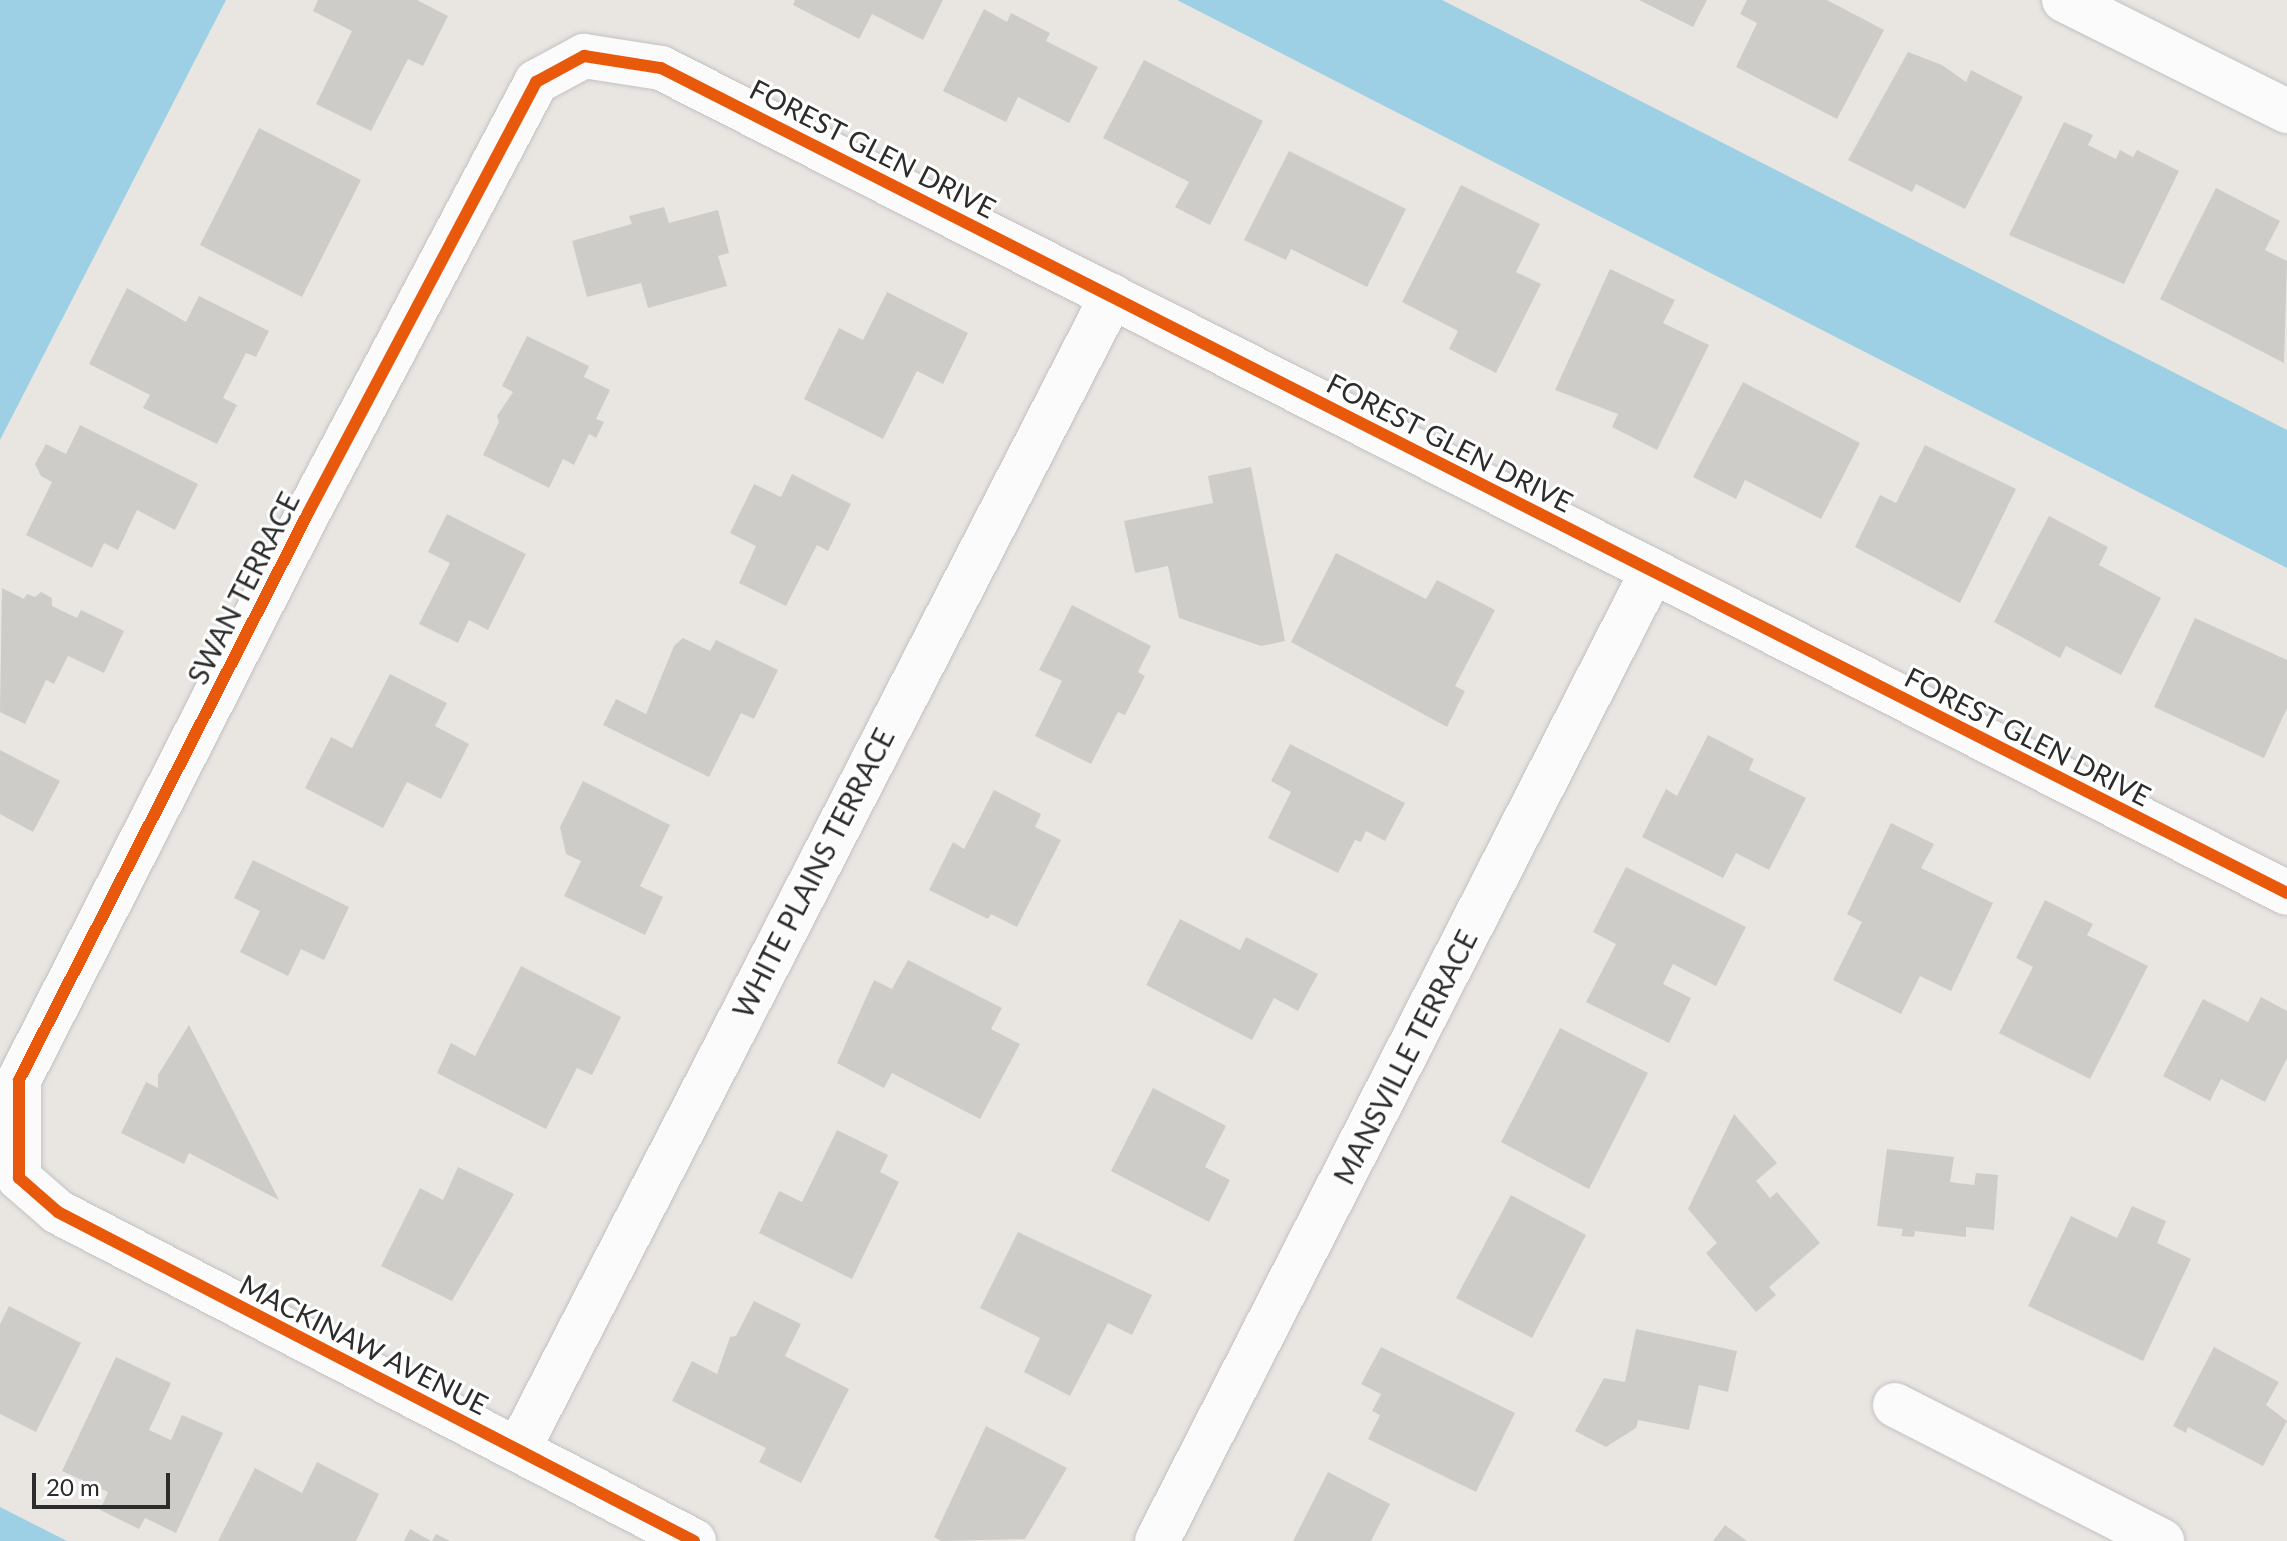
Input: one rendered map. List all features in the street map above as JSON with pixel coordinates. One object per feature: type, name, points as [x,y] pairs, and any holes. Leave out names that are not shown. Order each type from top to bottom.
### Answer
[{"type":"street","points":[[2064,0],[2287,111]]},
{"type":"street","name":"FOREST GLEN DRIVE","points":[[584,56],[661,68],[2287,893]]},
{"type":"street","name":"SWAN TERRACE","points":[[19,1178],[19,1080],[308,513],[536,82],[584,56]]},
{"type":"street","name":"WHITE PLAINS TERRACE","points":[[518,1450],[1112,296]]},
{"type":"street","name":"MANSVILLE TERRACE","points":[[1157,1541],[1652,572]]},
{"type":"street","name":"MACKINAW AVENUE","points":[[19,1178],[58,1212],[694,1541]]},
{"type":"street","points":[[1895,1405],[2162,1541]]},
{"type":"water","points":[[0,0],[226,0],[0,440]]},
{"type":"water","points":[[1177,0],[1442,0],[2287,430],[2287,568]]},
{"type":"water","points":[[0,1507],[67,1541],[0,1541]]},
{"type":"building","points":[[318,0],[417,0],[448,16],[423,66],[408,59],[371,131],[316,104],[352,31],[313,11]]},
{"type":"building","points":[[795,0],[943,0],[923,40],[872,14],[859,39],[793,5]]},
{"type":"building","points":[[1639,0],[1707,0],[1693,27]]},
{"type":"building","points":[[1747,0],[1827,0],[1884,30],[1837,119],[1736,67],[1757,23],[1740,14]]},
{"type":"building","points":[[984,9],[1007,22],[1011,13],[1050,33],[1046,41],[1098,67],[1069,123],[1018,97],[1006,122],[943,91]]},
{"type":"building","points":[[1908,52],[1942,65],[1966,82],[1971,70],[2023,97],[1965,209],[1916,184],[1912,192],[1848,160]]},
{"type":"building","points":[[1144,60],[1263,121],[1210,225],[1175,207],[1189,182],[1103,138]]},
{"type":"building","points":[[2064,122],[2093,135],[2088,145],[2116,159],[2120,150],[2133,157],[2137,150],[2179,171],[2124,284],[2009,235]]},
{"type":"building","points":[[259,128],[361,180],[302,297],[200,245]]},
{"type":"building","points":[[1289,151],[1406,209],[1367,287],[1291,249],[1286,260],[1244,240]]},
{"type":"building","points":[[1461,185],[1540,224],[1516,272],[1541,284],[1496,373],[1449,349],[1458,331],[1402,302]]},
{"type":"building","points":[[2216,188],[2280,221],[2265,250],[2287,261],[2284,363],[2160,299]]},
{"type":"building","points":[[664,207],[669,223],[718,210],[729,253],[718,256],[727,286],[648,308],[641,283],[587,297],[572,241],[632,224],[629,216]]},
{"type":"building","points":[[1610,269],[1675,300],[1663,323],[1709,345],[1657,450],[1612,427],[1618,414],[1555,390]]},
{"type":"building","points":[[127,288],[186,322],[199,296],[269,331],[256,357],[246,353],[223,398],[237,405],[217,444],[143,408],[150,395],[89,364]]},
{"type":"building","points":[[887,292],[968,333],[943,384],[917,371],[883,439],[804,399],[839,328],[863,340]]},
{"type":"building","points":[[527,336],[589,366],[584,377],[610,390],[596,419],[604,422],[596,438],[589,434],[574,465],[563,459],[549,488],[483,455],[499,422],[497,416],[513,392],[502,386]]},
{"type":"building","points":[[1743,382],[1860,443],[1821,519],[1745,480],[1736,499],[1693,477]]},
{"type":"building","points":[[80,425],[198,484],[175,530],[137,510],[118,550],[104,543],[92,568],[26,535],[52,482],[41,476],[35,464],[46,444],[66,454]]},
{"type":"building","points":[[1925,445],[2016,489],[1960,603],[1855,547],[1880,495],[1896,503]]},
{"type":"building","points":[[1251,467],[1285,641],[1261,646],[1179,618],[1168,566],[1135,573],[1124,521],[1213,503],[1208,476]]},
{"type":"building","points":[[792,474],[851,504],[828,551],[817,545],[786,606],[739,583],[756,546],[730,533],[754,484],[781,497]]},
{"type":"building","points":[[447,514],[526,554],[488,630],[469,620],[458,643],[419,624],[450,563],[428,552]]},
{"type":"building","points":[[2049,516],[2108,547],[2099,565],[2161,598],[2121,675],[2066,646],[2060,658],[1994,622]]},
{"type":"building","points":[[1336,553],[1426,599],[1437,580],[1495,610],[1455,686],[1465,691],[1447,727],[1291,642]]},
{"type":"building","points":[[2,588],[24,599],[27,594],[35,597],[41,592],[52,598],[52,606],[77,618],[81,610],[124,631],[104,673],[68,656],[54,684],[46,680],[25,724],[0,712]]},
{"type":"building","points":[[1072,605],[1151,646],[1138,672],[1145,676],[1125,715],[1118,712],[1091,764],[1035,736],[1062,681],[1039,670]]},
{"type":"building","points":[[2195,618],[2287,660],[2287,708],[2264,758],[2154,707]]},
{"type":"building","points":[[683,638],[710,651],[716,640],[778,670],[754,719],[741,713],[709,777],[603,725],[616,699],[646,714],[674,646]]},
{"type":"building","points":[[390,674],[447,703],[435,726],[469,744],[441,799],[407,782],[383,828],[305,788],[331,737],[352,748]]},
{"type":"building","points":[[1708,735],[1754,759],[1749,770],[1806,798],[1769,870],[1736,853],[1723,878],[1642,837],[1666,789],[1677,796]]},
{"type":"building","points":[[1290,744],[1405,803],[1385,841],[1366,831],[1361,842],[1355,840],[1338,873],[1268,838],[1291,792],[1271,781]]},
{"type":"building","points":[[0,750],[60,781],[33,832],[0,814]]},
{"type":"building","points":[[583,781],[670,825],[640,886],[663,897],[645,935],[564,896],[581,861],[566,854],[560,827]]},
{"type":"building","points":[[994,790],[1041,814],[1035,827],[1061,840],[1017,927],[991,914],[988,919],[929,890],[953,842],[964,849]]},
{"type":"building","points":[[1891,823],[1934,844],[1921,868],[1993,903],[1951,991],[1920,976],[1901,1014],[1833,980],[1862,922],[1847,914]]},
{"type":"building","points":[[253,860],[349,907],[324,960],[301,949],[288,976],[240,952],[260,911],[234,898]]},
{"type":"building","points":[[1626,867],[1746,927],[1716,986],[1673,964],[1663,984],[1691,998],[1669,1043],[1586,1002],[1616,944],[1593,932]]},
{"type":"building","points":[[2045,900],[2093,924],[2087,935],[2148,966],[2090,1079],[1999,1033],[2033,967],[2016,958]]},
{"type":"building","points":[[1180,919],[1240,950],[1246,937],[1318,974],[1298,1011],[1274,998],[1252,1040],[1146,985]]},
{"type":"building","points":[[908,960],[1002,1008],[991,1029],[1020,1044],[980,1119],[892,1073],[884,1088],[837,1063],[874,980],[892,989]]},
{"type":"building","points":[[521,966],[621,1017],[592,1075],[577,1068],[546,1129],[437,1073],[451,1043],[475,1056]]},
{"type":"building","points":[[2261,997],[2287,1011],[2287,1058],[2265,1102],[2221,1079],[2210,1101],[2163,1076],[2203,999],[2248,1022]]},
{"type":"building","points":[[189,1025],[279,1200],[189,1153],[184,1164],[121,1133],[146,1082],[158,1088],[158,1075]]},
{"type":"building","points":[[1560,1028],[1648,1073],[1589,1189],[1501,1142]]},
{"type":"building","points":[[1153,1088],[1226,1126],[1205,1167],[1230,1180],[1209,1222],[1111,1171]]},
{"type":"building","points":[[1734,1114],[1777,1163],[1756,1181],[1770,1198],[1777,1192],[1820,1243],[1769,1287],[1776,1295],[1756,1312],[1706,1253],[1717,1243],[1688,1209]]},
{"type":"building","points":[[837,1130],[888,1155],[880,1172],[899,1182],[852,1279],[759,1233],[779,1191],[802,1202]]},
{"type":"building","points":[[1887,1149],[1954,1157],[1950,1182],[1974,1185],[1976,1173],[1998,1175],[1994,1230],[1966,1227],[1966,1237],[1915,1231],[1914,1237],[1901,1236],[1903,1229],[1877,1226]]},
{"type":"building","points":[[458,1167],[514,1194],[452,1301],[381,1266],[420,1188],[443,1200]]},
{"type":"building","points":[[1511,1195],[1586,1235],[1532,1338],[1456,1298]]},
{"type":"building","points":[[2132,1206],[2166,1221],[2157,1243],[2191,1259],[2143,1361],[2028,1306],[2071,1216],[2117,1238]]},
{"type":"building","points":[[1018,1232],[1152,1295],[1132,1335],[1108,1323],[1070,1396],[1024,1372],[1040,1338],[980,1308]]},
{"type":"building","points":[[754,1301],[801,1324],[785,1356],[849,1389],[801,1483],[759,1462],[766,1448],[672,1401],[692,1361],[717,1374],[730,1337],[736,1336]]},
{"type":"building","points":[[9,1306],[81,1343],[36,1432],[0,1414],[0,1324]]},
{"type":"building","points":[[1636,1329],[1737,1351],[1728,1392],[1699,1385],[1689,1430],[1638,1420],[1636,1428],[1606,1447],[1575,1431],[1604,1378],[1625,1382]]},
{"type":"building","points":[[1381,1347],[1515,1413],[1476,1492],[1368,1439],[1380,1415],[1372,1411],[1381,1394],[1361,1384]]},
{"type":"building","points":[[2214,1347],[2279,1382],[2266,1405],[2287,1421],[2263,1466],[2188,1427],[2186,1433],[2173,1426]]},
{"type":"building","points":[[116,1357],[171,1383],[149,1430],[171,1440],[182,1415],[223,1433],[176,1533],[145,1518],[139,1529],[100,1510],[108,1492],[62,1471]]},
{"type":"building","points":[[986,1426],[1067,1468],[1025,1539],[941,1541],[934,1537]]},
{"type":"building","points":[[317,1462],[379,1494],[356,1541],[218,1541],[255,1468],[302,1493]]},
{"type":"building","points":[[1328,1472],[1390,1504],[1371,1541],[1293,1541]]},
{"type":"building","points":[[1725,1525],[1747,1541],[1713,1541]]},
{"type":"building","points":[[410,1529],[431,1541],[404,1541]]},
{"type":"building","points":[[436,1534],[450,1541],[432,1541]]},
{"type":"cycle path","points":[[694,1541],[58,1212],[19,1178],[19,1080],[308,513],[536,82],[584,56],[661,68],[2287,893]]}]
